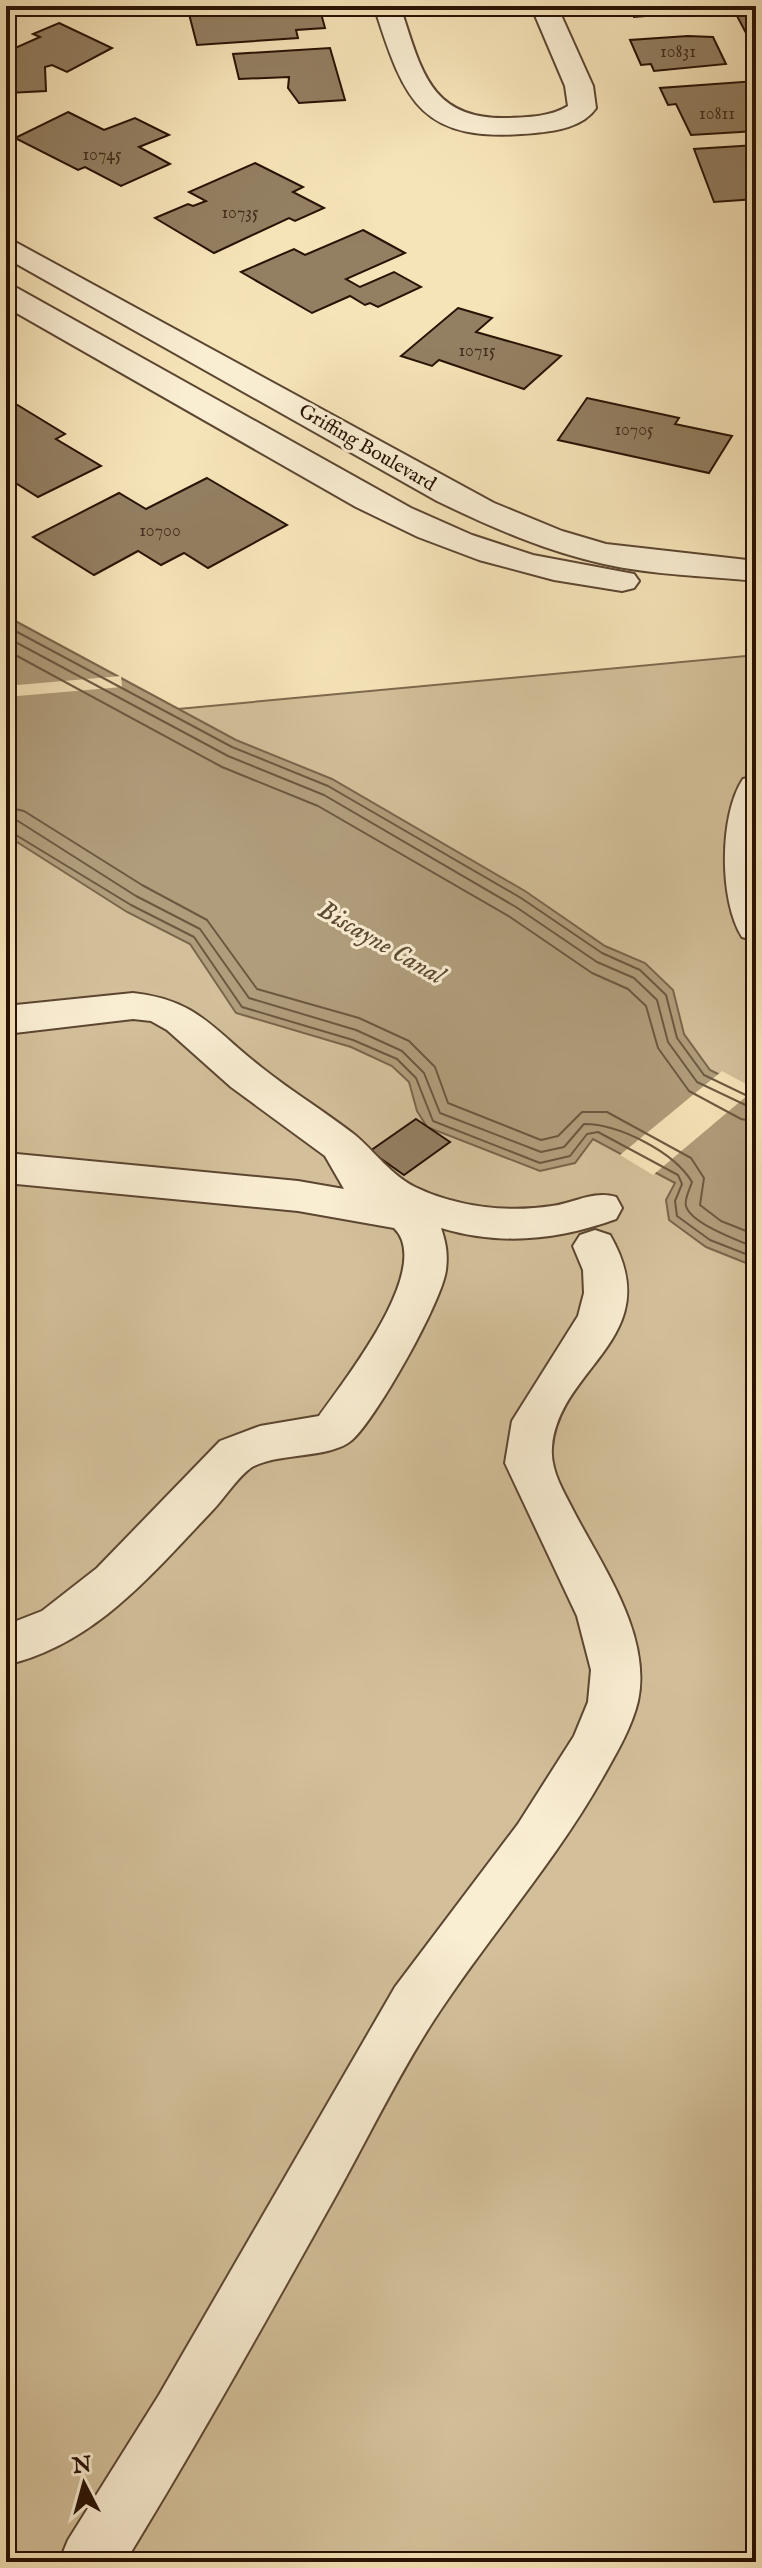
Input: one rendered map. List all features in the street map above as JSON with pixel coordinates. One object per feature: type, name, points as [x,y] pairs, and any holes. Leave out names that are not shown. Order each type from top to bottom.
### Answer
[{"type":"street","points":[[387,6],[412,81],[424,102],[447,120],[484,128],[560,120],[582,108],[579,86],[544,6]]},
{"type":"street","name":"Griffing Boulevard","points":[[6,246],[449,494],[507,521],[585,549],[622,557],[756,571]]},
{"type":"street","name":"Griffing Boulevard","points":[[6,294],[368,500],[467,546],[531,567],[587,577],[689,586],[726,587],[756,583]]},
{"type":"street","points":[[756,787],[748,828],[743,884],[756,928]]},
{"type":"street","points":[[6,1020],[133,1006],[159,1009],[181,1020],[246,1077],[340,1146],[399,1198],[457,1217],[531,1225],[591,1224],[605,1271],[600,1317],[580,1355],[535,1421],[529,1437],[528,1463],[606,1632],[618,1689],[612,1711],[588,1758],[484,1915],[454,1945],[414,2004],[180,2416],[90,2562]]},
{"type":"street","points":[[6,1645],[21,1644],[70,1620],[238,1452],[265,1441],[316,1436],[335,1429],[422,1289],[428,1249],[421,1230],[406,1215],[368,1190],[340,1146]]},
{"type":"street","points":[[6,1168],[298,1196],[406,1215]]},
{"type":"shaded area","points":[[756,655],[756,2562],[6,2562],[6,725]]},
{"type":"water","name":"Biscayne Canal","points":[[6,616],[236,740],[332,779],[525,891],[605,946],[645,963],[673,990],[684,1034],[710,1070],[756,1093],[756,1267],[706,1247],[669,1220],[666,1200],[675,1183],[593,1139],[575,1163],[540,1171],[427,1127],[417,1111],[409,1082],[392,1066],[351,1047],[236,1013],[190,944],[127,912],[6,835]]},
{"type":"pier","points":[[121,676],[122,687],[6,697],[6,686]]},
{"type":"pier","points":[[722,1071],[755,1089],[653,1175],[620,1155]]},
{"type":"building","points":[[319,6],[325,28],[296,30],[298,38],[197,45],[189,14]]},
{"type":"building","points":[[629,6],[752,6],[753,7],[634,17]]},
{"type":"building","points":[[756,15],[756,33],[746,33],[737,16]]},
{"type":"building","points":[[59,23],[112,48],[67,72],[52,65],[45,67],[46,91],[8,93],[6,70],[13,56],[6,52],[40,37],[33,34]]},
{"type":"building","points":[[713,37],[726,64],[654,71],[651,64],[641,65],[630,40]]},
{"type":"building","points":[[330,48],[345,100],[299,103],[288,88],[289,77],[239,79],[233,54]]},
{"type":"building","points":[[756,81],[756,108],[750,108],[756,131],[691,135],[676,104],[668,105],[660,88]]},
{"type":"building","points":[[68,112],[104,130],[135,118],[169,135],[139,147],[170,164],[121,186],[85,167],[78,170],[15,138]]},
{"type":"building","points":[[756,145],[756,199],[714,202],[694,149]]},
{"type":"building","points":[[255,163],[303,187],[293,192],[324,208],[295,221],[289,218],[214,253],[155,218],[188,204],[193,206],[206,201],[189,192]]},
{"type":"building","points":[[363,230],[405,253],[346,279],[360,287],[394,272],[421,287],[378,307],[370,303],[365,305],[350,296],[312,313],[241,272],[294,249],[305,255]]},
{"type":"building","points":[[458,308],[492,318],[476,332],[561,356],[524,389],[439,360],[432,366],[401,356]]},
{"type":"building","points":[[6,398],[65,434],[56,439],[101,466],[38,497],[6,477]]},
{"type":"building","points":[[587,398],[679,418],[675,424],[732,436],[709,473],[558,440]]},
{"type":"building","points":[[207,478],[287,525],[208,568],[184,553],[161,565],[138,551],[94,575],[33,537],[119,493],[146,509]]},
{"type":"building","points":[[416,1119],[450,1142],[404,1175],[370,1151]]}]
